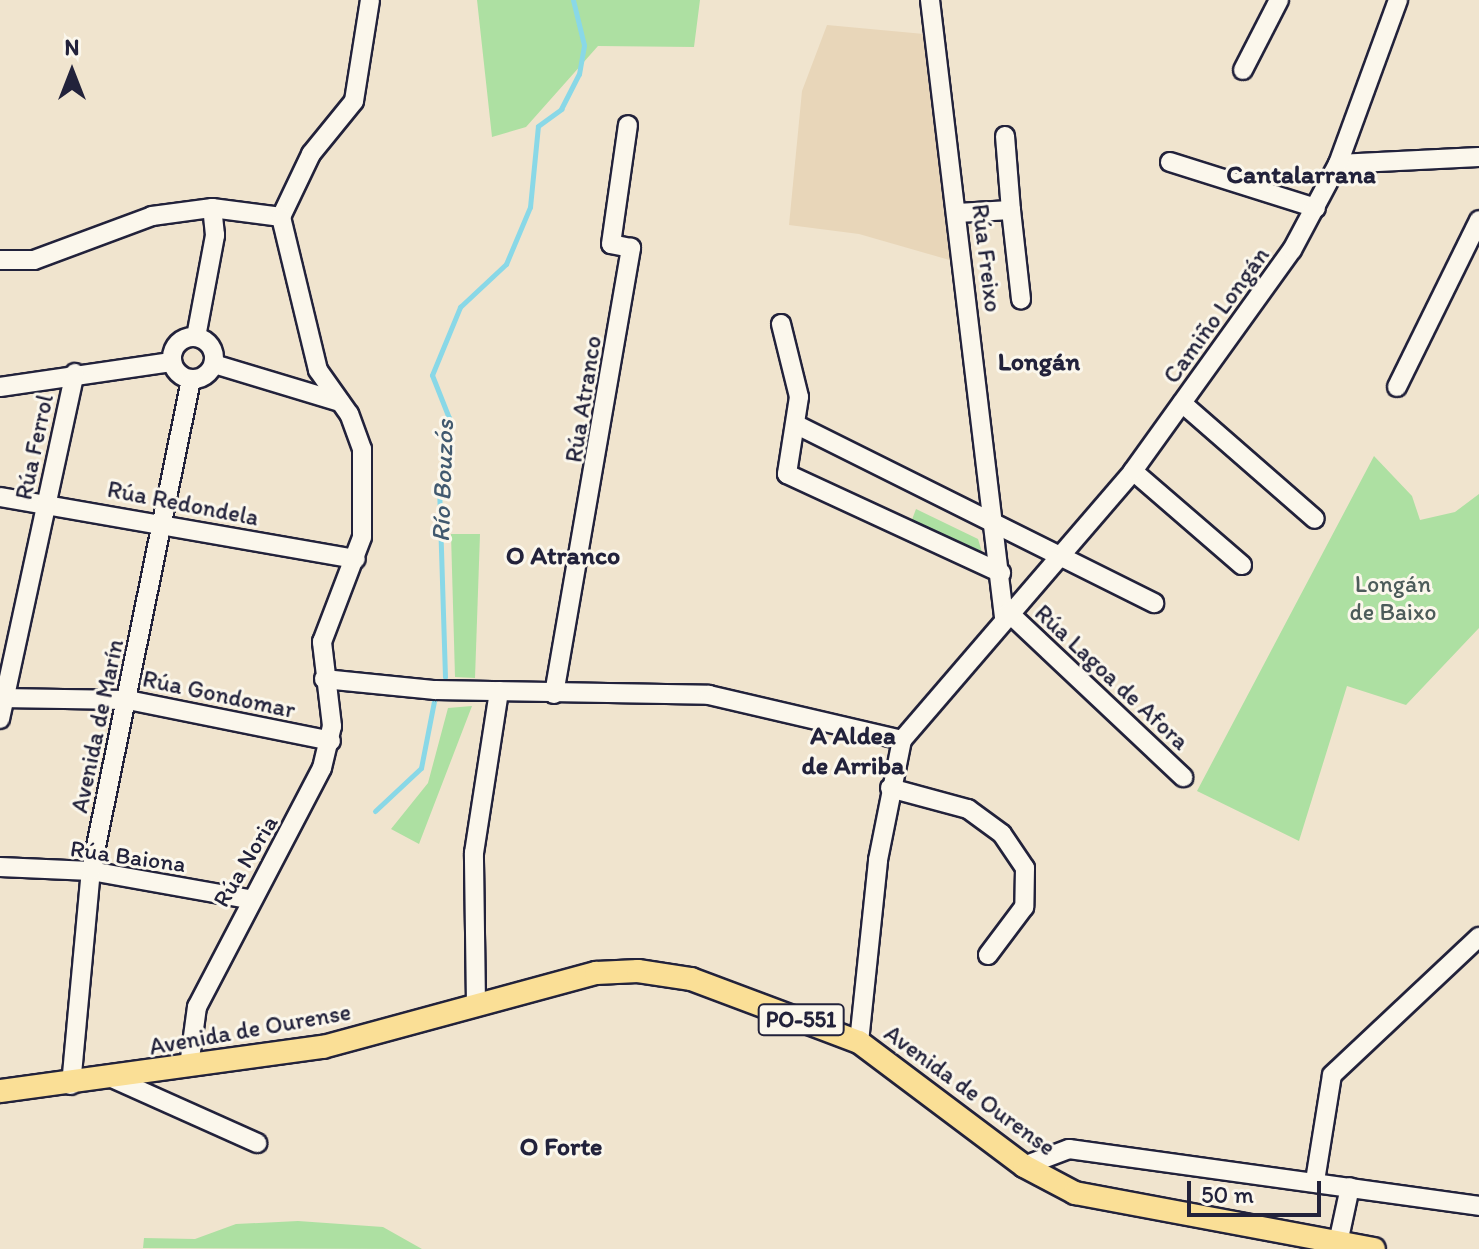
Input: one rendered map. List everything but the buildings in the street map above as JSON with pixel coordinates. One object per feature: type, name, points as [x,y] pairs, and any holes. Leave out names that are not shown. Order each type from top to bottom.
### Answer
[{"type":"main road","name":"Avenida de Ourense","points":[[71,1085],[323,1047],[596,973],[638,971],[691,979],[859,1042],[1024,1166],[1109,1203],[1330,1244],[1374,1249]]},
{"type":"main road","name":"PO-551","points":[[0,1091],[71,1085]]},
{"type":"street","points":[[0,260],[34,260],[152,216],[212,208],[281,217],[311,154],[354,101],[370,0]]},
{"type":"street","name":"Rúa Freixo","points":[[930,0],[1006,615]]},
{"type":"street","points":[[1243,70],[1279,0]]},
{"type":"street","name":"Camiño Longán","points":[[902,740],[1006,615],[1133,471],[1316,208],[1338,164],[1398,0]]},
{"type":"street","name":"Rúa Atranco","points":[[554,694],[631,248],[611,244],[628,125]]},
{"type":"street","points":[[1005,136],[1021,299]]},
{"type":"street","points":[[1338,164],[1479,157]]},
{"type":"street","points":[[1170,162],[1316,208]]},
{"type":"street","points":[[196,337],[215,235],[212,208]]},
{"type":"street","points":[[957,213],[1011,210]]},
{"type":"street","name":"Rúa Noria","points":[[189,1066],[197,1007],[248,899],[292,832],[331,741],[322,642],[356,559],[366,470],[340,402],[318,370],[281,217]]},
{"type":"street","points":[[1397,387],[1479,220]]},
{"type":"street","points":[[781,324],[799,426],[787,474],[1001,573]]},
{"type":"street","points":[[171,362],[175,346],[196,337]]},
{"type":"street","points":[[196,337],[210,346],[214,364]]},
{"type":"street","points":[[0,387],[75,373],[171,362],[191,380],[214,364]]},
{"type":"street","points":[[214,364],[340,402]]},
{"type":"street","name":"Rúa Ferrol","points":[[0,719],[2,698],[75,373]]},
{"type":"street","name":"Avenida de Marín","points":[[71,1085],[91,871],[191,380]]},
{"type":"street","points":[[1182,403],[1315,519]]},
{"type":"street","points":[[799,426],[1154,603]]},
{"type":"street","points":[[1133,471],[1242,565]]},
{"type":"street","name":"Rúa Redondela","points":[[0,497],[162,522],[356,559]]},
{"type":"street","name":"Rúa Lagoa de Afora","points":[[1006,615],[1183,777]]},
{"type":"street","points":[[324,679],[554,694],[709,695],[902,740],[890,788],[859,1042]]},
{"type":"street","points":[[476,1004],[474,853],[499,691]]},
{"type":"street","name":"Rúa Gondomar","points":[[2,698],[128,700],[331,741]]},
{"type":"street","points":[[890,788],[943,800],[987,821],[1025,868],[1024,907],[988,955]]},
{"type":"street","name":"Rúa Baiona","points":[[0,867],[91,871],[248,899]]},
{"type":"street","points":[[1315,1181],[1332,1075],[1479,937]]},
{"type":"street","points":[[114,1079],[257,1143]]},
{"type":"street","points":[[1024,1166],[1069,1149],[1479,1206]]},
{"type":"street","points":[[1330,1244],[1350,1187]]},
{"type":"shaded area","points":[[827,25],[924,34],[935,70],[953,261],[859,234],[789,225],[802,91]]},
{"type":"green space","points":[[477,0],[700,0],[694,47],[598,46],[526,127],[492,137]]},
{"type":"green space","name":"Longán de Baixo","points":[[1374,456],[1412,496],[1420,520],[1455,512],[1479,494],[1479,628],[1406,705],[1347,686],[1299,841],[1197,791]]},
{"type":"green space","points":[[916,509],[978,539],[982,552],[910,525]]},
{"type":"green space","points":[[451,534],[480,534],[475,678],[455,677]]},
{"type":"green space","points":[[472,706],[419,844],[391,829],[428,783],[448,708]]},
{"type":"green space","points":[[298,1221],[383,1227],[422,1249],[143,1248],[144,1238],[195,1239],[236,1224]]},
{"type":"waterway","name":"Río Bouzós","points":[[445,677],[439,490],[449,418],[432,375],[460,307],[506,264],[530,207],[538,126],[561,109],[579,74],[584,45],[573,0]]},
{"type":"waterway","name":"Río Bouzós","points":[[375,811],[421,768],[434,701]]},
{"type":"district","name":"Cantalarrana","points":[[1301,175]]},
{"type":"district","name":"Longán","points":[[1039,362]]},
{"type":"district","name":"O Atranco","points":[[563,556]]},
{"type":"district","name":"A Aldea de Arriba","points":[[853,751]]},
{"type":"district","name":"O Forte","points":[[561,1147]]}]
